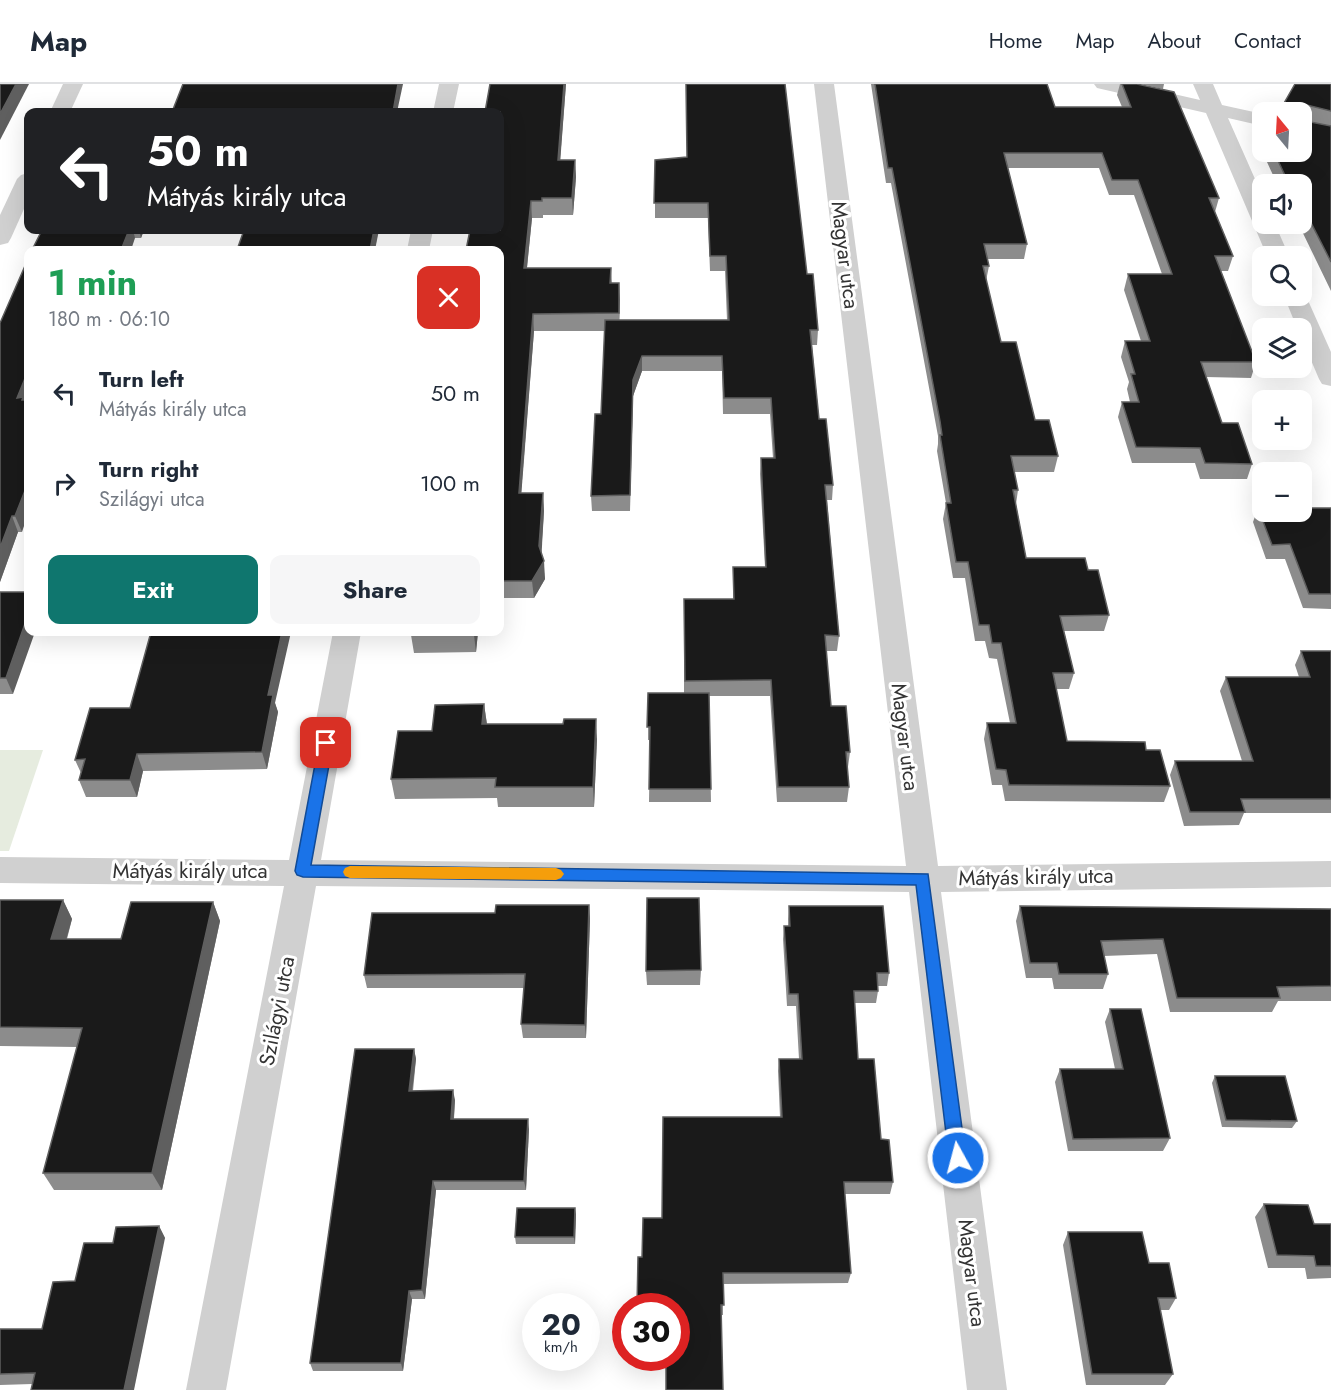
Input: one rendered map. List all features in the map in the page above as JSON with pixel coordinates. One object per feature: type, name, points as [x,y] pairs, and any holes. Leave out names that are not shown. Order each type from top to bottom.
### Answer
[{"type":"street","points":[[62,108],[74,84]]},
{"type":"street","points":[[445,108],[449,84]]},
{"type":"street","name":"Magyar utca","points":[[824,84],[987,1390]]},
{"type":"street","points":[[1104,84],[1252,118]]},
{"type":"street","points":[[1203,84],[1252,197]]},
{"type":"street","points":[[0,238],[24,187]]},
{"type":"street","points":[[1299,306],[1331,379]]},
{"type":"street","name":"Szilágyi utca","points":[[206,1390],[346,636]]},
{"type":"street","name":"Mátyás király utca","points":[[11,870],[303,871],[923,879],[1331,874]]},
{"type":"shaded area","points":[[0,750],[43,750],[9,851],[0,851]]},
{"type":"building","points":[[0,84],[16,84],[0,114]]},
{"type":"building","points":[[183,84],[398,84],[394,108],[174,108]]},
{"type":"building","points":[[490,84],[564,84],[558,160],[575,160],[572,198],[542,198],[542,201],[531,201],[524,268],[611,268],[610,283],[619,283],[619,313],[533,314],[519,493],[543,493],[539,546],[544,561],[532,581],[504,581],[504,246],[467,246],[469,234],[504,234],[504,108],[486,108]]},
{"type":"building","points":[[686,84],[785,84],[807,274],[813,274],[818,330],[810,330],[819,419],[826,419],[833,485],[825,485],[839,636],[825,635],[831,706],[846,706],[850,752],[846,752],[849,787],[778,787],[771,680],[685,681],[684,599],[734,599],[733,567],[766,567],[761,458],[775,458],[771,398],[724,398],[722,356],[642,356],[633,380],[630,495],[591,496],[595,414],[601,414],[605,320],[729,320],[726,256],[710,256],[708,203],[654,203],[655,160],[687,157]]},
{"type":"building","points":[[875,84],[1047,84],[1055,107],[1131,107],[1122,84],[1137,84],[1174,92],[1219,198],[1209,198],[1233,256],[1215,256],[1252,352],[1252,362],[1201,362],[1222,423],[1238,423],[1252,464],[1205,463],[1200,448],[1136,447],[1122,402],[1139,402],[1131,374],[1135,374],[1125,341],[1150,341],[1128,274],[1172,274],[1138,180],[1112,180],[1102,153],[1004,153],[1027,244],[984,244],[989,266],[983,266],[1001,342],[1016,342],[1035,420],[1049,420],[1058,456],[1011,456],[1018,490],[1013,490],[1026,558],[1085,558],[1088,570],[1098,570],[1109,615],[1060,616],[1074,673],[1053,673],[1067,741],[1145,742],[1146,750],[1160,750],[1170,786],[1009,785],[1006,770],[996,769],[987,723],[1016,723],[1001,643],[992,643],[989,625],[979,625],[968,562],[956,562],[946,503],[951,503],[940,435],[942,435],[940,421],[892,168],[888,168]]},
{"type":"building","points":[[1295,84],[1331,84],[1331,111],[1312,106],[1312,102],[1285,102]]},
{"type":"building","points":[[1312,122],[1331,126],[1331,262],[1312,225],[1312,174],[1284,174],[1279,162],[1312,162]]},
{"type":"building","points":[[40,234],[127,234],[123,246],[34,246]]},
{"type":"building","points":[[243,234],[373,234],[371,246],[238,246]]},
{"type":"building","points":[[24,268],[24,381],[17,398],[23,397],[22,400],[24,400],[24,493],[15,516],[12,516],[0,548],[0,323]]},
{"type":"building","points":[[1312,508],[1331,508],[1331,594],[1309,594],[1290,544],[1272,545],[1263,522],[1312,522]]},
{"type":"building","points":[[0,592],[24,592],[24,626],[6,678],[0,678]]},
{"type":"building","points":[[150,636],[281,636],[268,695],[273,695],[262,752],[137,754],[130,780],[79,780],[85,759],[75,760],[90,708],[130,708]]},
{"type":"building","points":[[1301,651],[1331,651],[1331,799],[1241,799],[1245,812],[1190,812],[1175,761],[1253,761],[1226,677],[1310,677]]},
{"type":"building","points":[[648,693],[709,693],[711,789],[649,789]]},
{"type":"building","points":[[484,704],[482,724],[563,724],[564,719],[596,719],[593,787],[495,787],[496,778],[391,779],[398,731],[432,731],[435,705]]},
{"type":"building","points":[[647,898],[699,898],[701,970],[646,971]]},
{"type":"building","points":[[0,900],[63,900],[51,939],[121,939],[131,902],[213,902],[152,1173],[43,1173],[82,1028],[0,1027]]},
{"type":"building","points":[[496,905],[589,905],[585,1025],[521,1024],[525,974],[364,975],[372,913],[495,913]]},
{"type":"building","points":[[789,906],[883,906],[889,973],[877,973],[878,991],[854,991],[858,1059],[874,1059],[881,1139],[889,1140],[893,1182],[844,1182],[851,1273],[723,1273],[724,1305],[721,1305],[723,1390],[666,1390],[666,1371],[690,1371],[690,1293],[637,1293],[638,1257],[642,1257],[643,1218],[662,1218],[663,1117],[782,1117],[779,1059],[802,1059],[798,994],[789,994],[784,926],[790,926]]},
{"type":"building","points":[[1020,906],[1331,909],[1331,986],[1277,987],[1280,998],[1177,998],[1163,939],[1101,941],[1108,974],[1059,974],[1057,963],[1030,963]]},
{"type":"building","points":[[1110,1009],[1141,1009],[1170,1138],[1073,1139],[1060,1069],[1123,1069]]},
{"type":"building","points":[[355,1049],[414,1049],[409,1091],[453,1090],[451,1119],[528,1119],[524,1181],[433,1181],[422,1290],[409,1291],[401,1363],[310,1363]]},
{"type":"building","points":[[1215,1076],[1285,1076],[1297,1121],[1226,1120]]},
{"type":"building","points":[[1264,1204],[1308,1205],[1314,1224],[1331,1224],[1331,1266],[1316,1266],[1314,1256],[1277,1255]]},
{"type":"building","points":[[517,1208],[575,1208],[574,1237],[515,1237]]},
{"type":"building","points":[[159,1226],[124,1390],[31,1390],[35,1373],[0,1374],[0,1329],[42,1329],[53,1282],[75,1281],[84,1243],[113,1243],[116,1227]]},
{"type":"building","points":[[1068,1232],[1142,1232],[1149,1263],[1169,1263],[1176,1298],[1158,1298],[1173,1374],[1092,1374]]},
{"type":"slow traffic","points":[[350,872],[556,874]]},
{"type":"route","points":[[326,743],[303,871],[923,879],[958,1158]]}]
